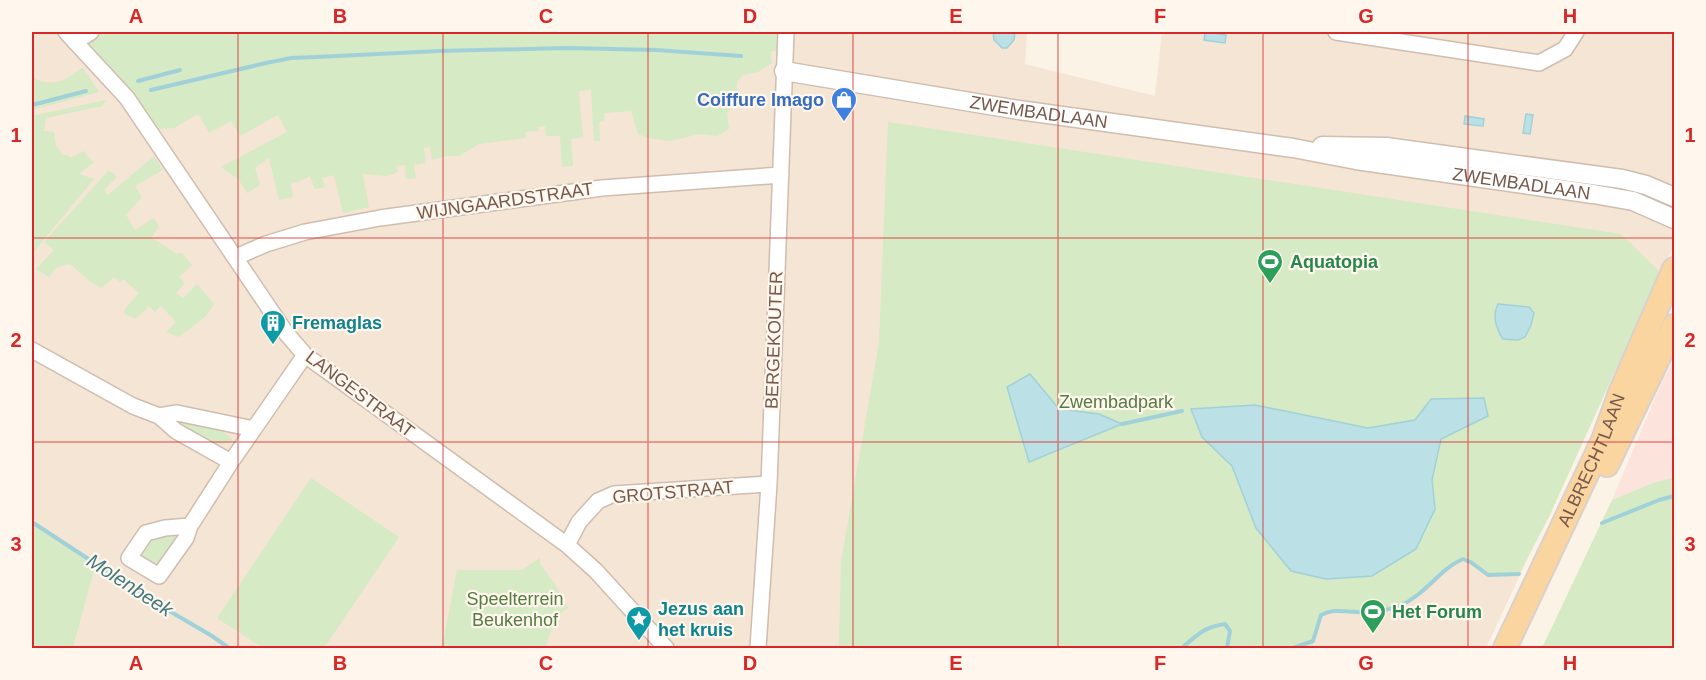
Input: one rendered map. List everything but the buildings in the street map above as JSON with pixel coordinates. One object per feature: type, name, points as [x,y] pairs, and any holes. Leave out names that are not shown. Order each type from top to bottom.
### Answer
[{"type":"main road","name":"ALBRECHTLAAN","points":[[1505,648],[1603,440],[1620,393],[1674,269]]},
{"type":"main road","name":"ALBRECHTLAAN","points":[[1521,648],[1674,326]]},
{"type":"street","points":[[70,37],[91,32]]},
{"type":"street","name":"BERGEKOUTER","points":[[758,648],[769,484],[786,32]]},
{"type":"street","points":[[1336,32],[1539,63],[1565,49],[1576,32]]},
{"type":"street","name":"LANGESTRAAT","points":[[70,37],[127,98],[286,333],[306,355],[567,545],[596,571],[666,648]]},
{"type":"street","name":"ZWEMBADLAAN","points":[[784,71],[1019,110],[1293,148],[1419,170],[1594,185],[1646,185],[1674,197]]},
{"type":"street","name":"ZWEMBADLAAN","points":[[1293,148],[1386,147],[1505,163],[1594,185],[1674,219]]},
{"type":"street","points":[[1419,170],[1421,158],[1496,168],[1505,163]]},
{"type":"street","name":"WIJNGAARDSTRAAT","points":[[236,257],[266,244],[305,232],[380,218],[602,188],[781,175]]},
{"type":"street","points":[[32,350],[133,406],[159,416],[176,431],[231,462]]},
{"type":"street","points":[[190,525],[306,355]]},
{"type":"street","points":[[159,416],[177,413],[254,429]]},
{"type":"street","name":"GROTSTRAAT","points":[[567,545],[579,522],[591,508],[598,501],[614,494],[769,484]]},
{"type":"shaded area","points":[[32,32],[1027,32],[1025,64],[1155,96],[1162,32],[1674,32],[1674,245],[1486,648],[73,648],[96,564],[32,522]]},
{"type":"shaded area","points":[[1674,360],[1674,477],[1612,500],[1661,384]]},
{"type":"green space","points":[[91,32],[783,32],[785,52],[771,51],[772,63],[758,72],[743,75],[737,82],[737,100],[727,113],[729,129],[717,136],[699,134],[670,141],[648,138],[638,134],[631,111],[604,113],[605,121],[599,122],[600,141],[594,141],[591,90],[579,91],[583,137],[571,139],[573,166],[562,167],[560,136],[546,136],[545,126],[538,127],[539,131],[525,132],[526,138],[479,144],[459,156],[432,160],[430,147],[424,148],[426,163],[414,165],[416,178],[406,179],[405,165],[396,166],[398,172],[387,176],[363,174],[369,207],[343,213],[334,175],[322,178],[325,187],[315,189],[310,176],[291,183],[293,197],[279,200],[269,158],[255,168],[260,185],[247,193],[238,179],[221,167],[287,132],[278,115],[240,136],[231,121],[209,133],[198,114],[174,128],[158,129],[75,42]]},
{"type":"green space","points":[[83,68],[99,92],[32,110],[32,76],[43,82],[57,82]]},
{"type":"green space","points":[[106,100],[102,106],[46,118],[44,131],[54,132],[56,146],[63,155],[71,158],[84,151],[94,162],[79,174],[94,179],[32,254],[32,116]]},
{"type":"green space","name":"Zwembadpark","points":[[888,122],[1621,234],[1660,272],[1549,517],[1519,574],[1488,575],[1463,559],[1454,563],[1417,595],[1399,606],[1373,612],[1335,611],[1321,615],[1313,648],[839,648],[841,562],[879,343]]},
{"type":"green space","points":[[154,156],[163,170],[135,186],[142,197],[126,215],[135,230],[154,218],[159,227],[151,238],[176,254],[182,253],[192,265],[179,277],[185,283],[176,293],[183,298],[197,284],[214,304],[206,316],[179,337],[166,332],[176,322],[161,306],[155,312],[149,306],[136,319],[124,314],[125,309],[139,293],[123,279],[120,282],[114,277],[101,288],[70,264],[57,267],[49,277],[36,269],[54,250],[44,242],[108,171],[117,177],[104,190],[108,195]]},
{"type":"green space","points":[[179,421],[202,424],[220,430],[233,440],[219,444],[212,443],[178,425]]},
{"type":"green space","points":[[1674,477],[1674,648],[1542,648],[1612,500]]},
{"type":"green space","points":[[311,478],[399,537],[324,648],[263,648],[217,618]]},
{"type":"green space","points":[[32,522],[96,564],[73,648],[32,648]]},
{"type":"green space","points":[[182,533],[159,564],[151,566],[142,559],[140,555],[149,537]]},
{"type":"green space","name":"Speelterrein Beukenhof","points":[[540,558],[540,564],[555,584],[568,608],[556,620],[545,648],[442,648],[457,570],[522,570]]},
{"type":"water","points":[[993,32],[1015,32],[1014,40],[1007,48],[1002,48],[994,40]]},
{"type":"water","points":[[1205,32],[1226,35],[1225,43],[1204,40]]},
{"type":"water","points":[[1526,114],[1533,115],[1530,134],[1523,133]]},
{"type":"water","points":[[1465,116],[1484,119],[1483,126],[1464,124]]},
{"type":"water","points":[[1498,304],[1529,307],[1534,313],[1525,337],[1518,340],[1503,339],[1496,322],[1495,313]]},
{"type":"water","points":[[1030,374],[1059,409],[1099,414],[1122,424],[1029,462],[1007,387]]},
{"type":"water","points":[[1484,398],[1488,416],[1441,439],[1432,480],[1435,509],[1416,549],[1372,576],[1326,579],[1291,571],[1256,528],[1232,466],[1202,437],[1191,409],[1255,405],[1368,428],[1415,420],[1431,399]]},
{"type":"waterway","points":[[151,90],[291,58],[568,48],[656,50],[741,56]]},
{"type":"waterway","points":[[138,81],[180,70]]},
{"type":"waterway","points":[[32,105],[86,91]]},
{"type":"waterway","points":[[1122,424],[1182,411]]},
{"type":"waterway","name":"Molenbeek","points":[[1602,523],[1674,496]]},
{"type":"waterway","name":"Molenbeek","points":[[32,522],[229,648]]},
{"type":"waterway","name":"Molenbeek","points":[[1293,648],[1313,641],[1321,615],[1334,611],[1373,612],[1399,606],[1417,595],[1454,563],[1463,559],[1488,575],[1519,574]]},
{"type":"waterway","name":"Molenbeek","points":[[1182,648],[1206,629],[1225,624],[1230,631],[1227,648]]},
{"type":"place","name":"Coiffure Imago","points":[[844,123]]},
{"type":"place","name":"Aquatopia","points":[[1270,285]]},
{"type":"place","name":"Fremaglas","points":[[273,346]]},
{"type":"place","name":"Het Forum","points":[[1373,635]]},
{"type":"place","name":"Jezus aan het kruis","points":[[639,642]]}]
